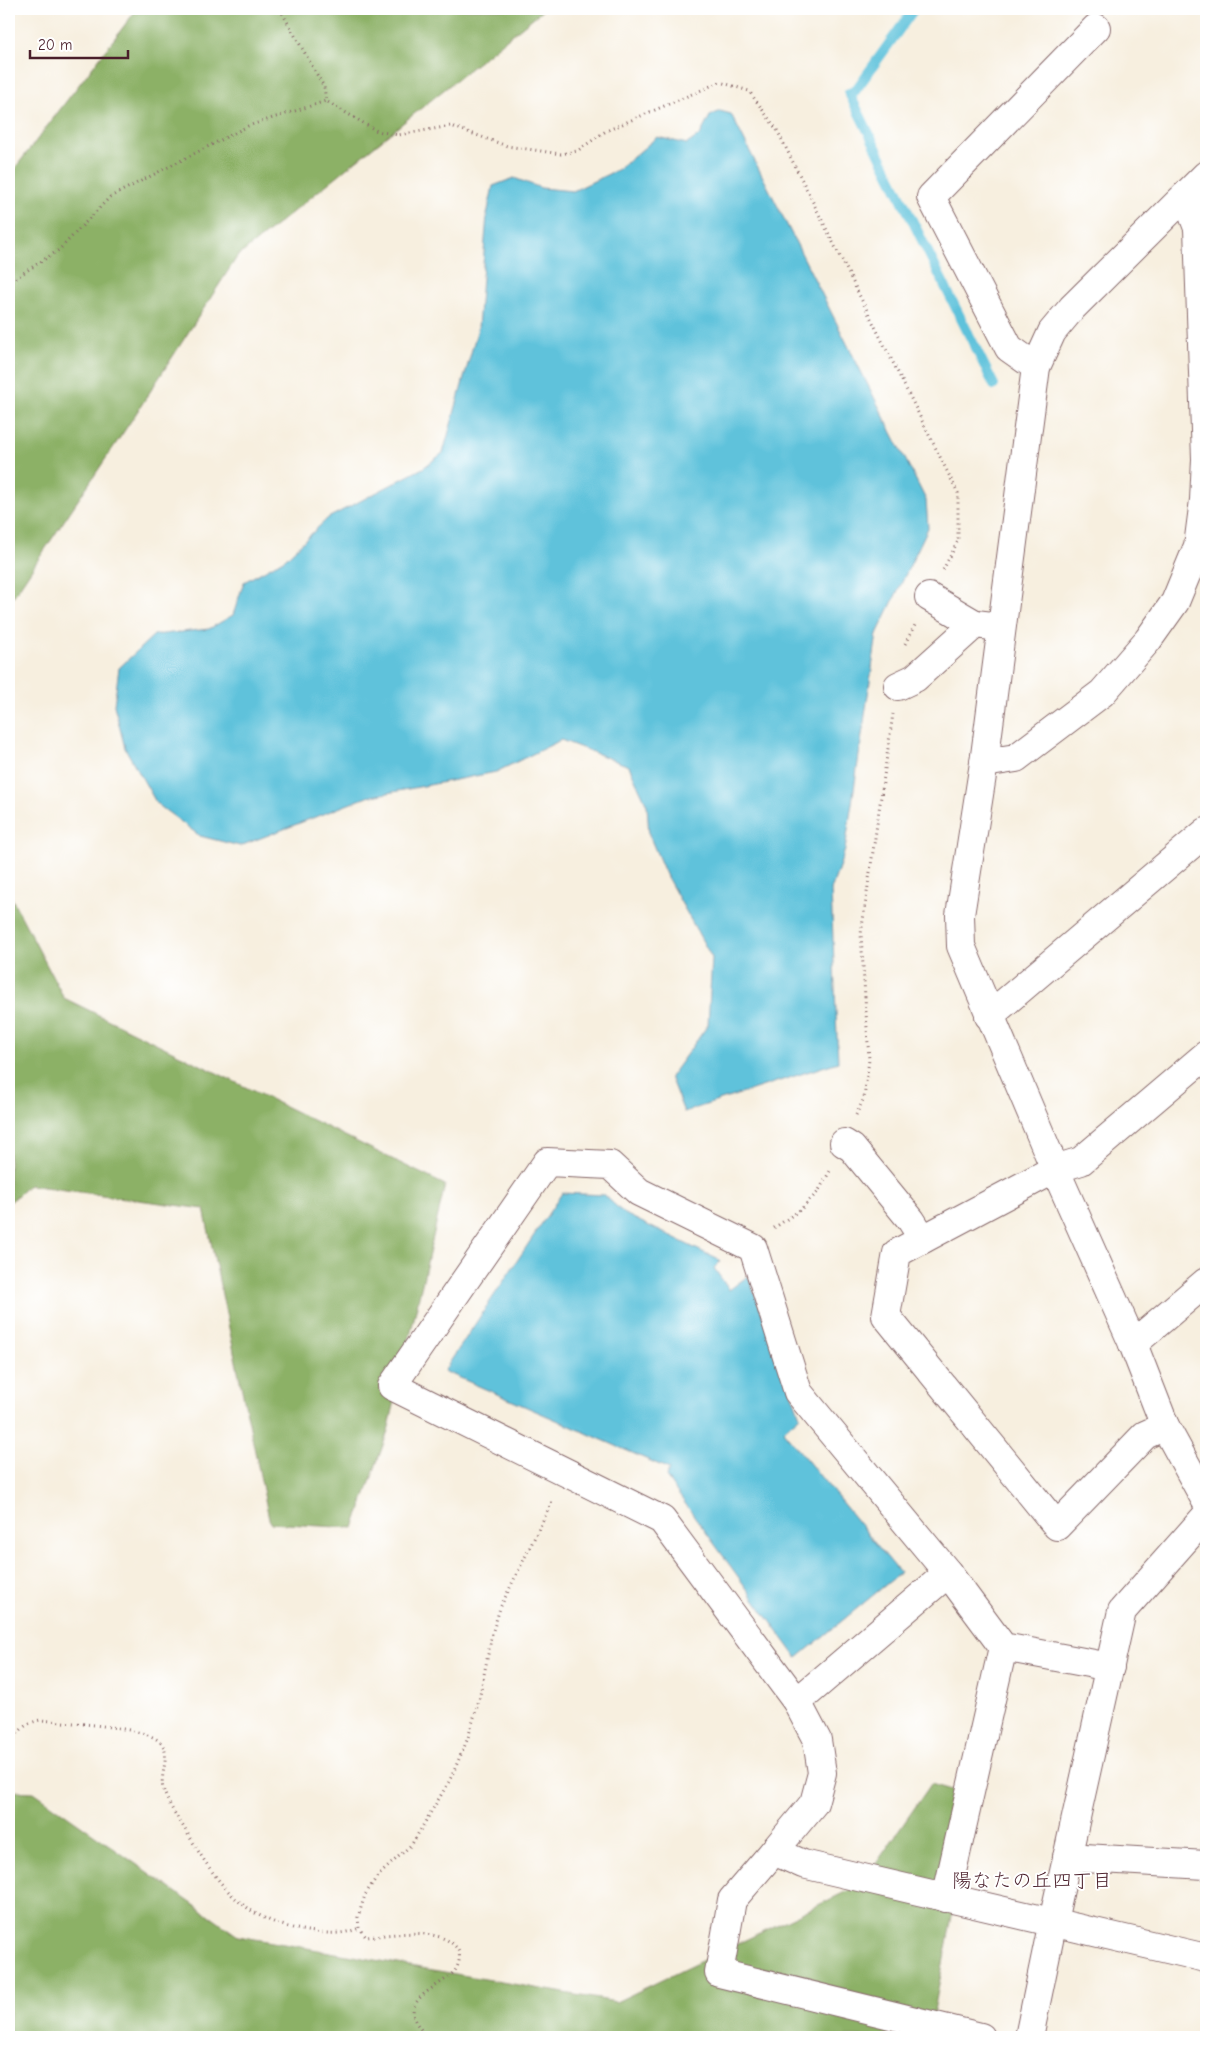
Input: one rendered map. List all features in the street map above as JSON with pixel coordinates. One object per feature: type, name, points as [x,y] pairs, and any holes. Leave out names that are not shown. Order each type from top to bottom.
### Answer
[{"type":"street","points":[[1036,366],[1009,348],[931,197],[1096,28]]},
{"type":"street","points":[[1206,175],[1072,308],[1052,332],[1036,366],[988,626],[984,763],[960,915],[961,946],[989,1016],[1133,1344],[1165,1426],[1206,1501]]},
{"type":"street","points":[[984,763],[1016,758],[1102,693],[1148,640],[1175,602],[1202,547],[1206,459],[1198,228],[1186,196]]},
{"type":"street","points":[[928,598],[988,626]]},
{"type":"street","points":[[898,686],[914,678],[988,626]]},
{"type":"street","points":[[989,1016],[1206,832]]},
{"type":"street","points":[[1165,1426],[1145,1435],[1057,1526],[886,1316],[897,1253],[1055,1169],[1081,1160],[1206,1055]]},
{"type":"street","points":[[844,1142],[852,1148],[911,1220],[923,1239]]},
{"type":"street","points":[[980,2037],[719,1973],[732,1900],[814,1803],[822,1773],[817,1740],[797,1702],[662,1520],[392,1386],[547,1162],[610,1165],[639,1192],[753,1248],[798,1392],[948,1573],[1004,1648],[1110,1667]]},
{"type":"street","points":[[1133,1344],[1206,1282]]},
{"type":"street","points":[[1029,2037],[1122,1611],[1206,1516]]},
{"type":"street","points":[[797,1702],[948,1573]]},
{"type":"street","points":[[946,1898],[1004,1648]]},
{"type":"street","points":[[774,1851],[803,1864],[1206,1958]]},
{"type":"street","points":[[1067,1857],[1206,1865]]},
{"type":"path","points":[[280,9],[324,87],[326,101]]},
{"type":"path","points":[[9,286],[17,277],[58,250],[110,197],[248,126],[326,101],[376,132],[398,135],[451,126],[507,146],[561,154],[577,151],[606,131],[720,82],[750,91],[777,130],[958,493],[958,541],[904,646],[860,934],[870,1060],[864,1098],[818,1192],[800,1210],[759,1238],[753,1248]]},
{"type":"path","points":[[427,2037],[415,2021],[414,2007],[418,2000],[455,1971],[459,1964],[460,1953],[453,1943],[441,1937],[422,1933],[366,1937],[358,1928],[358,1917],[365,1895],[376,1878],[412,1844],[450,1780],[468,1738],[479,1700],[492,1634],[500,1608],[567,1473]]},
{"type":"path","points":[[9,1746],[22,1727],[30,1722],[41,1720],[125,1730],[152,1736],[162,1742],[166,1752],[162,1778],[163,1787],[172,1808],[220,1884],[237,1901],[256,1914],[295,1929],[346,1934],[358,1928]]},
{"type":"green space","points":[[137,9],[544,9],[237,257],[135,415],[9,603],[9,176]]},
{"type":"green space","points":[[9,893],[64,998],[445,1185],[388,1431],[354,1528],[270,1523],[204,1209],[29,1185],[9,1203]]},
{"type":"green space","points":[[931,1784],[975,1797],[929,2037],[9,2037],[9,1791],[34,1792],[238,1936],[616,2002],[862,1884]]},
{"type":"water","points":[[720,111],[731,114],[926,500],[928,528],[877,634],[845,850],[831,890],[838,1062],[684,1112],[670,1077],[708,1025],[712,958],[667,877],[649,835],[647,805],[629,766],[561,740],[496,772],[367,797],[240,846],[200,836],[157,804],[125,748],[114,705],[119,668],[154,635],[209,629],[233,615],[244,582],[285,559],[328,518],[423,468],[443,453],[478,328],[487,215],[493,186],[514,178],[541,188],[573,191],[619,169],[657,137],[687,144],[700,135],[710,116]]},
{"type":"water","points":[[562,1193],[604,1195],[625,1214],[721,1261],[714,1268],[729,1290],[748,1276],[800,1416],[783,1431],[900,1573],[797,1658],[666,1477],[669,1469],[444,1371]]},
{"type":"waterway","points":[[914,9],[855,91],[849,93],[994,385]]},
{"type":"district","name":"陽なたの丘四丁目","points":[[1032,1880]]}]
